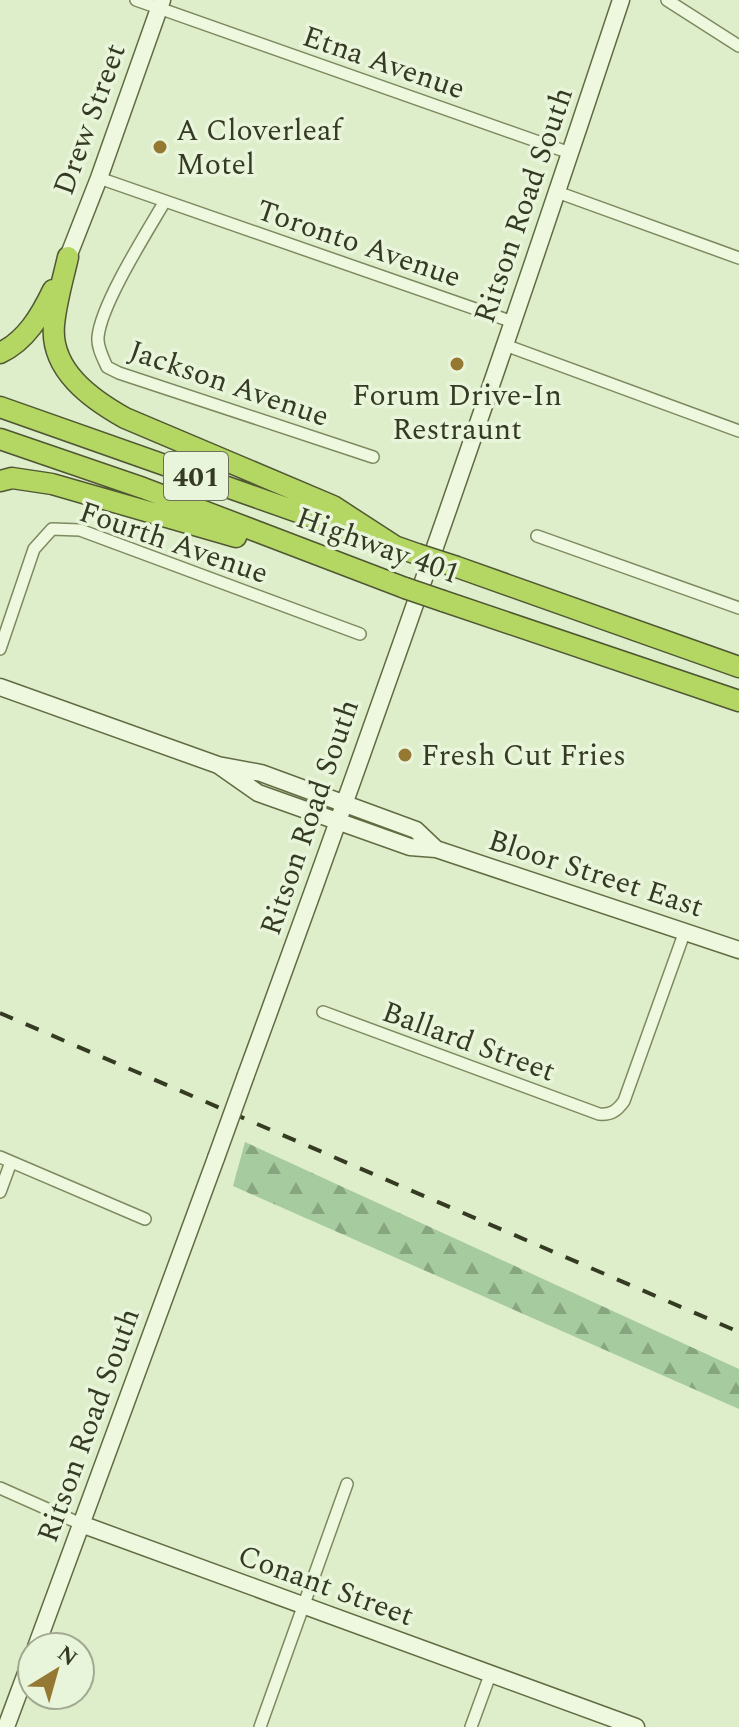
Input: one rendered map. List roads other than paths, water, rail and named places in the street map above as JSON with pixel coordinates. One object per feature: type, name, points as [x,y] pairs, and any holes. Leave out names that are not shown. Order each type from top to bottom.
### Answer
[{"type":"highway","points":[[0,353],[14,347],[40,316],[68,257]]},
{"type":"highway","points":[[68,257],[53,328],[59,355],[75,383],[96,402],[125,418],[333,506],[393,545]]},
{"type":"highway","name":"Highway 401","points":[[0,407],[739,667]]},
{"type":"highway","name":"Highway 401","points":[[0,439],[143,488],[357,572],[739,701]]},
{"type":"highway","points":[[0,481],[12,478],[52,484],[357,572]]},
{"type":"main road","name":"Ritson Road South","points":[[42,1631],[447,516],[621,0]]},
{"type":"main road","name":"Drew Street","points":[[68,257],[160,4]]},
{"type":"main road","name":"Bloor Street East","points":[[0,687],[218,765],[261,773],[416,830],[436,849]]},
{"type":"main road","name":"Bloor Street East","points":[[218,765],[258,793],[338,822],[410,847],[436,849],[739,950]]},
{"type":"main road","name":"Conant Street","points":[[81,1524],[636,1727]]},
{"type":"main road","points":[[6,1727],[16,1700]]},
{"type":"street","name":"Etna Avenue","points":[[136,0],[160,4],[570,153]]},
{"type":"street","points":[[667,0],[739,46]]},
{"type":"street","name":"Toronto Avenue","points":[[99,178],[513,322]]},
{"type":"street","points":[[557,192],[739,258]]},
{"type":"street","name":"Jackson Avenue","points":[[165,201],[101,323],[98,340],[107,367],[373,457]]},
{"type":"street","points":[[505,345],[739,431]]},
{"type":"street","name":"Fourth Avenue","points":[[0,649],[34,549],[52,529],[80,530],[360,634]]},
{"type":"street","points":[[537,536],[739,608]]},
{"type":"street","name":"Ballard Street","points":[[323,1012],[599,1114],[613,1113],[624,1101],[685,931]]},
{"type":"street","points":[[0,1192],[6,1160],[145,1219]]},
{"type":"street","points":[[260,1727],[347,1484]]},
{"type":"street","name":"Conant Street","points":[[0,1488],[81,1524]]},
{"type":"street","points":[[471,1727],[490,1675]]},
{"type":"railway","points":[[0,1013],[739,1332]]},
{"type":"place","name":"A Cloverleaf Motel","points":[[160,147]]},
{"type":"place","name":"Forum Drive-In Restraunt","points":[[457,364]]},
{"type":"place","name":"Fresh Cut Fries","points":[[405,755]]}]
